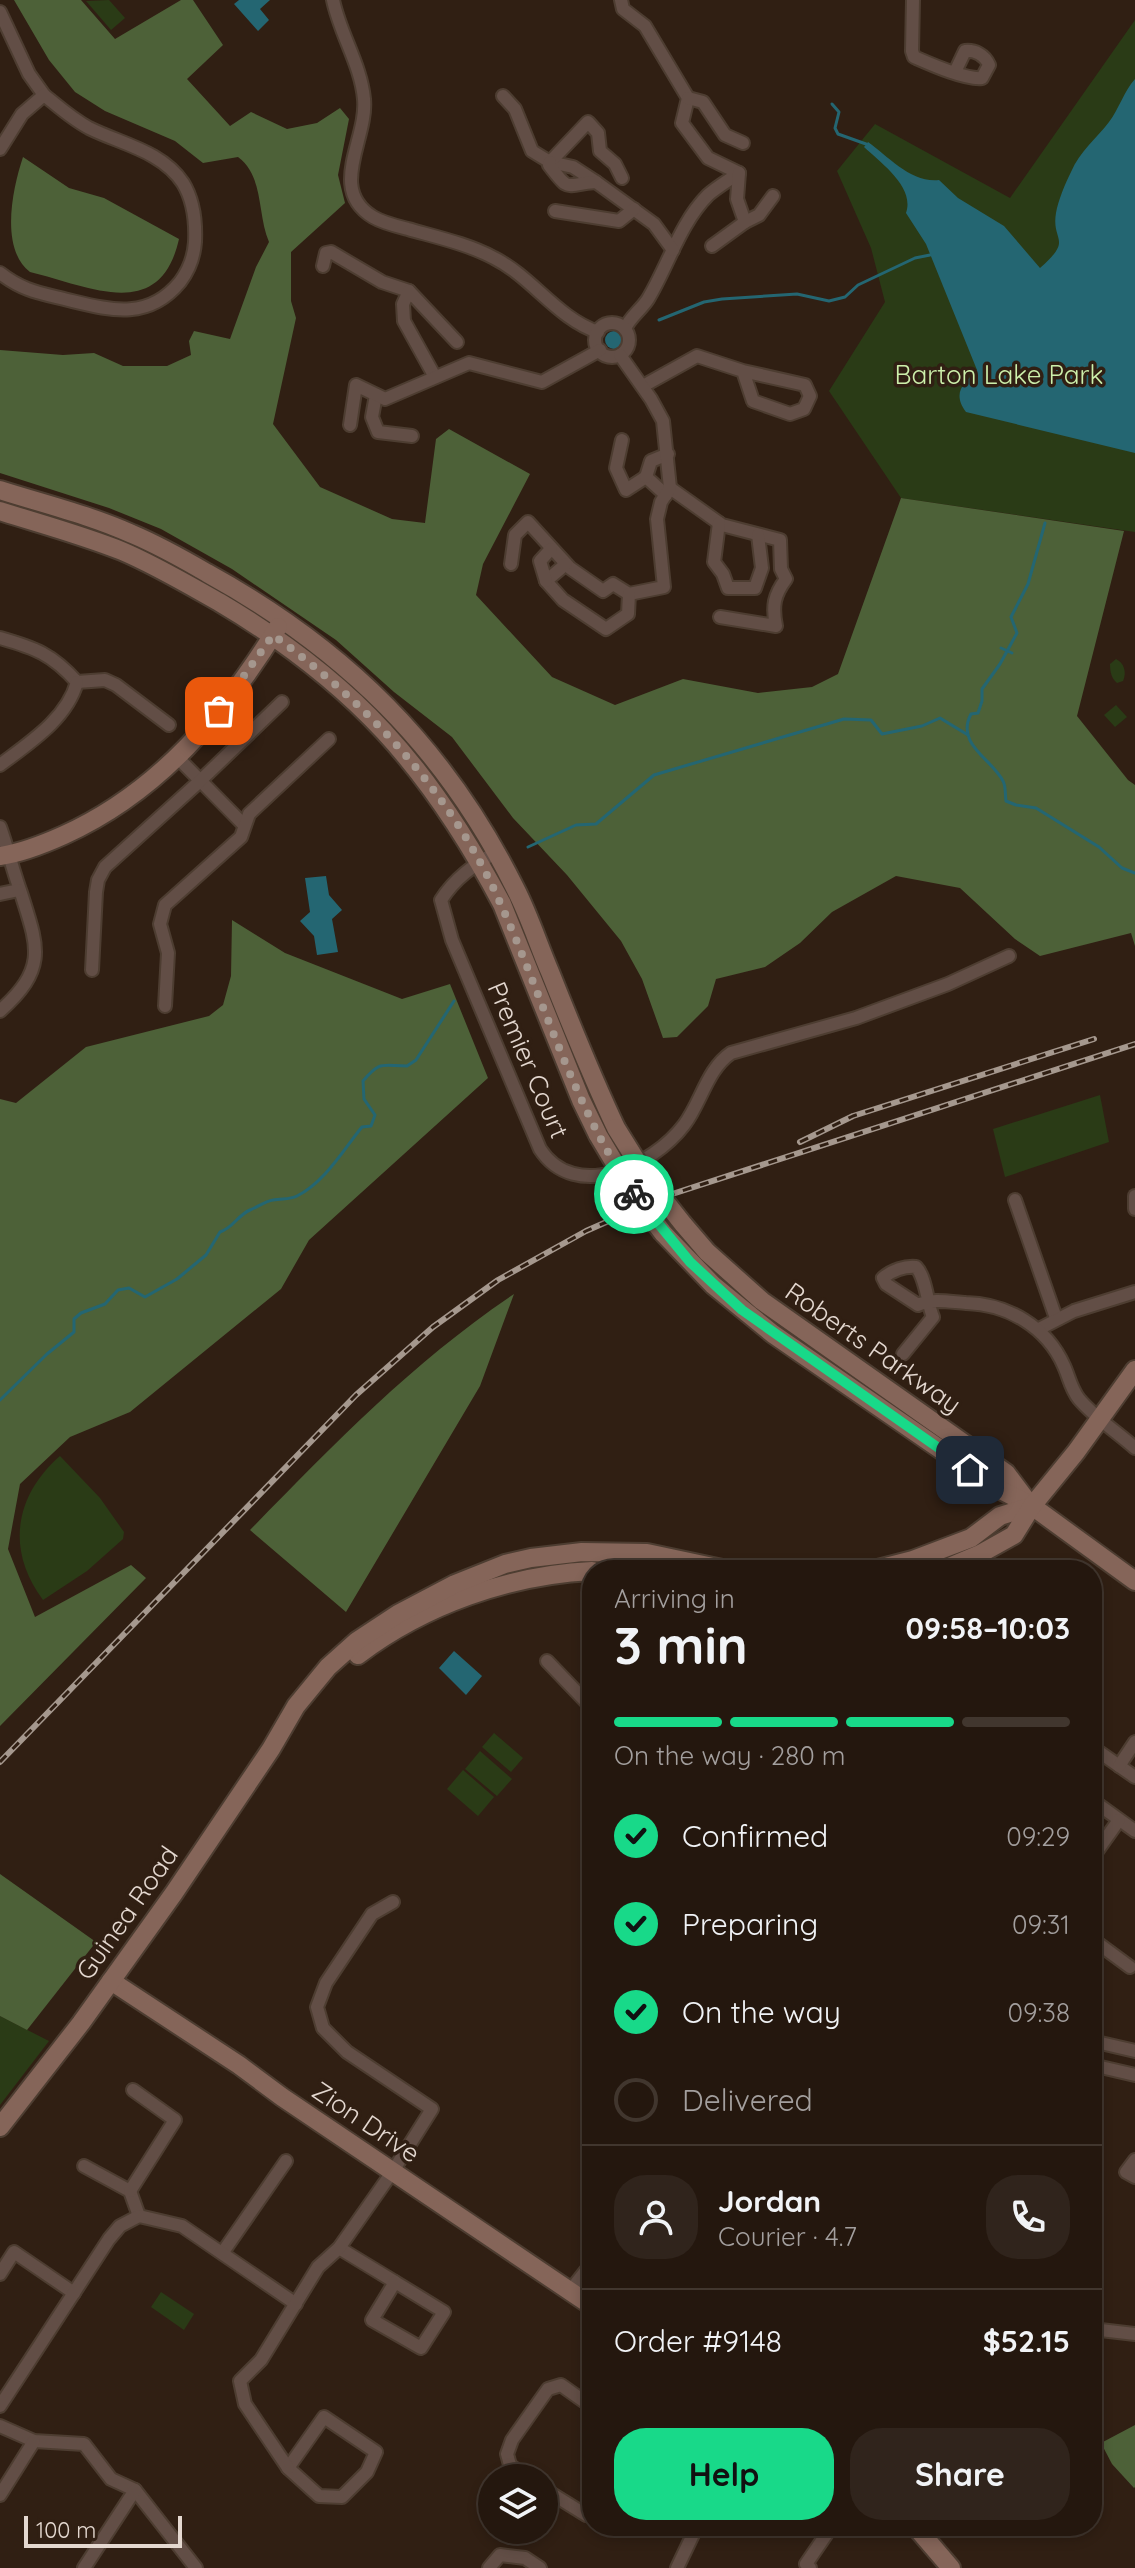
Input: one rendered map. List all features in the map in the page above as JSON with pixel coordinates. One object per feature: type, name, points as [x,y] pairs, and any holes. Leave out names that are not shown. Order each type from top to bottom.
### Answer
[{"type":"main road","name":"Roberts Parkway","points":[[0,490],[133,534],[283,618],[346,666],[405,725],[460,793],[496,852],[523,904],[593,1080],[616,1128],[649,1181],[683,1224],[716,1260],[762,1301],[1006,1473],[1032,1506]]},
{"type":"main road","name":"Roberts Parkway","points":[[0,511],[124,552],[166,572],[273,635],[307,659],[373,718],[434,790],[479,862],[502,904],[598,1135],[632,1192],[663,1233],[713,1285],[773,1334],[995,1487],[1032,1506]]},
{"type":"main road","points":[[5,855],[44,844],[90,823],[124,802],[178,758],[235,691],[283,618]]},
{"type":"main road","points":[[966,1560],[1014,1535],[1032,1506],[1135,1370]]},
{"type":"main road","points":[[913,1560],[971,1538],[1000,1516],[1032,1506]]},
{"type":"main road","points":[[1032,1506],[1135,1581]]},
{"type":"main road","points":[[332,1671],[357,1641],[398,1614],[455,1584],[505,1564],[554,1554],[609,1551],[647,1553],[677,1560]]},
{"type":"main road","points":[[332,1671],[379,1641],[459,1600],[506,1583],[582,1572]]},
{"type":"main road","name":"Guinea Road","points":[[0,2127],[111,1981],[217,1831],[287,1723],[303,1712],[332,1671]]},
{"type":"main road","name":"Zion Drive","points":[[111,1981],[582,2299]]},
{"type":"main road","points":[[924,2536],[951,2568]]},
{"type":"street","points":[[333,0],[364,98],[362,126],[350,172],[351,187],[365,211],[381,221],[497,259],[578,321],[598,332]]},
{"type":"street","points":[[621,0],[623,9],[645,26],[688,98],[703,102],[725,135],[743,143]]},
{"type":"street","points":[[913,0],[914,57],[955,72]]},
{"type":"street","points":[[0,12],[29,74],[44,95],[73,119],[162,162],[182,181],[193,203],[196,230],[194,253],[186,274],[171,292],[153,305],[130,310],[105,309],[18,288],[0,273]]},
{"type":"street","points":[[0,149],[22,114],[44,95]]},
{"type":"street","points":[[503,96],[515,109],[532,151],[550,162],[573,167],[596,182],[654,224],[673,250]]},
{"type":"street","points":[[688,98],[682,123],[708,158],[739,173]]},
{"type":"street","points":[[550,162],[588,122],[598,133],[600,151],[615,164],[622,178]]},
{"type":"street","points":[[550,162],[549,165],[565,185],[571,187],[596,182]]},
{"type":"street","points":[[625,329],[611,323],[598,332],[596,341],[600,350],[608,356],[620,355],[626,350],[629,342],[626,324],[647,301],[699,206],[739,173]]},
{"type":"street","points":[[739,173],[737,199],[745,222]]},
{"type":"street","points":[[712,246],[759,215],[773,196]]},
{"type":"street","points":[[555,211],[619,221],[634,209]]},
{"type":"street","points":[[323,266],[326,253],[331,252],[382,282],[409,291],[457,342]]},
{"type":"street","points":[[409,291],[403,304],[404,321],[435,377]]},
{"type":"street","points":[[350,425],[356,385],[385,399],[469,363],[542,382],[600,350]]},
{"type":"street","points":[[511,564],[515,535],[528,522],[566,564],[603,591],[613,584],[629,594],[664,587],[657,519],[668,492],[668,454],[663,421],[620,355]]},
{"type":"street","points":[[643,386],[697,356],[743,371],[805,385],[810,396],[804,409],[790,414],[753,401],[743,371]]},
{"type":"street","points":[[376,395],[372,417],[378,432],[412,436]]},
{"type":"street","points":[[622,440],[616,468],[626,490],[646,477],[651,461],[668,454]]},
{"type":"street","points":[[646,477],[719,523],[780,540],[781,569],[786,579],[777,591],[773,607],[776,626],[720,617]]},
{"type":"street","points":[[719,523],[714,562],[728,588],[755,588],[762,568],[758,535]]},
{"type":"street","points":[[551,549],[540,561],[546,581],[563,600],[606,629],[628,614],[629,594]]},
{"type":"street","points":[[546,581],[566,564]]},
{"type":"street","points":[[0,638],[37,648],[66,669],[77,682]]},
{"type":"street","points":[[77,682],[105,680],[116,685],[169,725]]},
{"type":"street","points":[[0,765],[35,739],[66,708],[77,682]]},
{"type":"street","points":[[92,970],[98,880],[105,867],[282,702]]},
{"type":"street","points":[[165,1006],[168,953],[160,924],[165,905],[241,837],[249,814],[329,739]]},
{"type":"street","points":[[178,758],[243,824]]},
{"type":"street","points":[[0,827],[5,855],[35,936],[37,956],[29,974],[0,1011]]},
{"type":"street","name":"Premier Court","points":[[496,852],[450,886],[441,900],[452,940],[540,1149],[559,1169],[580,1177],[609,1174],[666,1144],[689,1118],[719,1063],[731,1053],[856,1018],[948,984],[1009,956]]},
{"type":"street","points":[[0,894],[19,890]]},
{"type":"street","points":[[1135,1196],[1135,1209]]},
{"type":"street","points":[[1015,1200],[1056,1318]]},
{"type":"street","points":[[1039,1329],[1056,1318],[1135,1292]]},
{"type":"street","points":[[903,1354],[933,1317],[927,1301],[997,1307],[1039,1329],[1064,1364],[1080,1400],[1135,1448]]},
{"type":"street","points":[[547,1661],[582,1698]]},
{"type":"street","points":[[1119,1766],[1135,1742]]},
{"type":"street","points":[[1102,1755],[1135,1777]]},
{"type":"street","points":[[1102,1807],[1135,1831]]},
{"type":"street","points":[[1102,1844],[1119,1820]]},
{"type":"street","points":[[288,2468],[324,2417],[376,2452],[367,2472],[342,2497],[319,2496],[288,2468],[245,2404],[240,2381],[261,2360],[318,2267],[339,2248],[432,2109],[347,2052],[323,2028],[317,2007],[326,1983],[372,1914],[393,1902]]},
{"type":"street","points":[[1102,1946],[1130,1967]]},
{"type":"street","points":[[1102,2043],[1135,2051]]},
{"type":"street","points":[[1102,2067],[1135,2075]]},
{"type":"street","points":[[130,2191],[175,2120],[133,2090]]},
{"type":"street","points":[[1135,2160],[1126,2172],[1135,2177]]},
{"type":"street","points":[[223,2252],[286,2161]]},
{"type":"street","points":[[84,2166],[130,2191],[139,2216]]},
{"type":"street","points":[[0,2406],[109,2239],[120,2226],[139,2216],[182,2226],[296,2304]]},
{"type":"street","points":[[339,2248],[395,2282],[444,2312],[421,2348],[372,2320],[395,2282]]},
{"type":"street","points":[[0,2274],[14,2252],[74,2293]]},
{"type":"street","points":[[570,2291],[582,2276]]},
{"type":"street","points":[[1102,2330],[1135,2334]]},
{"type":"street","points":[[510,2464],[507,2454],[512,2440],[548,2389],[561,2385],[582,2400]]},
{"type":"street","points":[[0,2426],[34,2441],[84,2444],[111,2479],[135,2490],[196,2568]]},
{"type":"street","points":[[0,2495],[34,2441]]},
{"type":"street","points":[[84,2568],[135,2490]]},
{"type":"street","points":[[558,2498],[582,2513]]},
{"type":"street","points":[[677,2568],[692,2536]]},
{"type":"street","points":[[810,2568],[806,2564],[825,2536]]},
{"type":"street","points":[[489,2568],[500,2555],[525,2558],[540,2568]]},
{"type":"green space","points":[[14,0],[81,0],[115,39],[181,0],[193,0],[223,45],[187,79],[230,126],[251,112],[287,129],[317,123],[340,108],[349,119],[338,175],[345,203],[291,252],[291,301],[296,318],[273,424],[320,487],[392,519],[425,523],[436,439],[449,429],[530,474],[483,564],[476,595],[552,677],[615,705],[683,679],[758,693],[812,687],[838,674],[901,498],[1124,531],[1077,716],[1135,785],[1135,946],[1131,933],[1040,956],[1015,939],[960,888],[896,876],[832,912],[800,943],[765,967],[716,979],[708,1006],[677,1037],[663,1038],[642,979],[621,941],[567,875],[513,818],[452,737],[394,692],[336,640],[232,569],[161,529],[109,508],[0,473],[0,350],[63,355],[94,353],[123,366],[167,366],[191,355],[189,341],[194,331],[230,339],[256,267],[269,242],[252,174],[238,157],[203,163],[175,141],[105,111],[75,92],[49,60]]},
{"type":"green space","points":[[109,0],[125,18],[111,30],[86,1]]},
{"type":"green space","name":"Barton Lake Park","points":[[1135,20],[1135,532],[901,498],[829,391],[885,302],[871,248],[837,171],[875,124],[1010,198]]},
{"type":"green space","points":[[23,157],[69,188],[104,198],[179,239],[170,265],[156,282],[139,290],[120,293],[30,272],[15,249],[11,218]]},
{"type":"green space","points":[[1116,659],[1125,671],[1123,681],[1117,683],[1110,667]]},
{"type":"green space","points":[[1116,705],[1127,717],[1115,727],[1104,715]]},
{"type":"green space","points":[[232,920],[285,953],[402,999],[450,984],[488,1078],[309,1240],[281,1289],[130,1412],[70,1437],[20,1484],[8,1549],[35,1617],[131,1565],[146,1578],[0,1726],[0,1099],[16,1103],[86,1047],[209,1016],[223,1005],[231,976]]},
{"type":"green space","points":[[1100,1095],[1109,1142],[1005,1177],[993,1129]]},
{"type":"green space","points":[[514,1294],[480,1386],[346,1612],[250,1530],[344,1435],[408,1376]]},
{"type":"green space","points":[[60,1456],[100,1498],[124,1532],[123,1539],[87,1571],[43,1600],[24,1562],[20,1525],[33,1488]]},
{"type":"green space","points":[[494,1733],[523,1758],[511,1772],[482,1747]]},
{"type":"green space","points":[[480,1751],[512,1779],[497,1796],[465,1769]]},
{"type":"green space","points":[[463,1770],[494,1797],[478,1816],[447,1789]]},
{"type":"green space","points":[[0,1874],[96,1942],[27,2030],[0,2016]]},
{"type":"green space","points":[[0,2016],[49,2041],[0,2105]]},
{"type":"green space","points":[[161,2292],[194,2314],[184,2330],[151,2307]]},
{"type":"green space","points":[[1135,2425],[1134,2488],[1112,2464],[1102,2442]]},
{"type":"water","points":[[239,0],[270,0],[260,9],[269,20],[258,31],[234,4]]},
{"type":"water","points":[[1135,79],[1135,453],[966,412],[960,399],[961,389],[977,370],[926,244],[906,213],[906,194],[895,176],[864,147],[868,142],[910,173],[939,180],[958,198],[1004,226],[1040,268],[1059,245],[1056,213],[1075,165],[1109,122]]},
{"type":"water","points":[[614,331],[623,340],[614,349],[605,340]]},
{"type":"water","points":[[326,876],[329,895],[342,910],[332,919],[338,952],[317,955],[314,936],[300,921],[310,912],[305,878]]},
{"type":"water","points":[[454,1651],[482,1676],[466,1695],[439,1668]]},
{"type":"waterway","points":[[832,104],[839,112],[835,128],[838,134],[866,144]]},
{"type":"waterway","points":[[659,320],[704,302],[722,299],[797,294],[829,301],[845,297],[858,285],[915,258],[930,255]]},
{"type":"waterway","points":[[1045,523],[1028,584],[1011,617],[1017,633],[982,689],[978,713],[971,714],[967,725],[968,734],[971,743],[1003,781],[1006,801],[1036,808],[1099,847],[1122,868],[1135,873]]},
{"type":"waterway","points":[[1001,648],[1012,653]]},
{"type":"waterway","points":[[528,847],[576,825],[596,824],[654,775],[844,719],[871,720],[882,734],[922,726],[940,718],[968,735]]},
{"type":"waterway","points":[[0,1400],[74,1332],[74,1319],[81,1313],[105,1304],[118,1290],[129,1288],[145,1297],[177,1279],[206,1255],[220,1232],[246,1212],[270,1201],[297,1196],[316,1183],[362,1127],[371,1126],[375,1115],[364,1099],[363,1081],[378,1067],[407,1066],[416,1060],[454,1001]]},
{"type":"railway","points":[[800,1142],[853,1116],[1094,1039]]},
{"type":"railway","points":[[0,1762],[356,1395],[433,1327],[498,1280],[586,1231],[663,1197],[1135,1044]]},
{"type":"way so far","points":[[219,711],[273,635],[344,691],[411,760],[466,839],[502,904],[581,1100],[616,1167],[634,1194]]},
{"type":"route","points":[[634,1194],[663,1233],[742,1310],[970,1470]]}]
